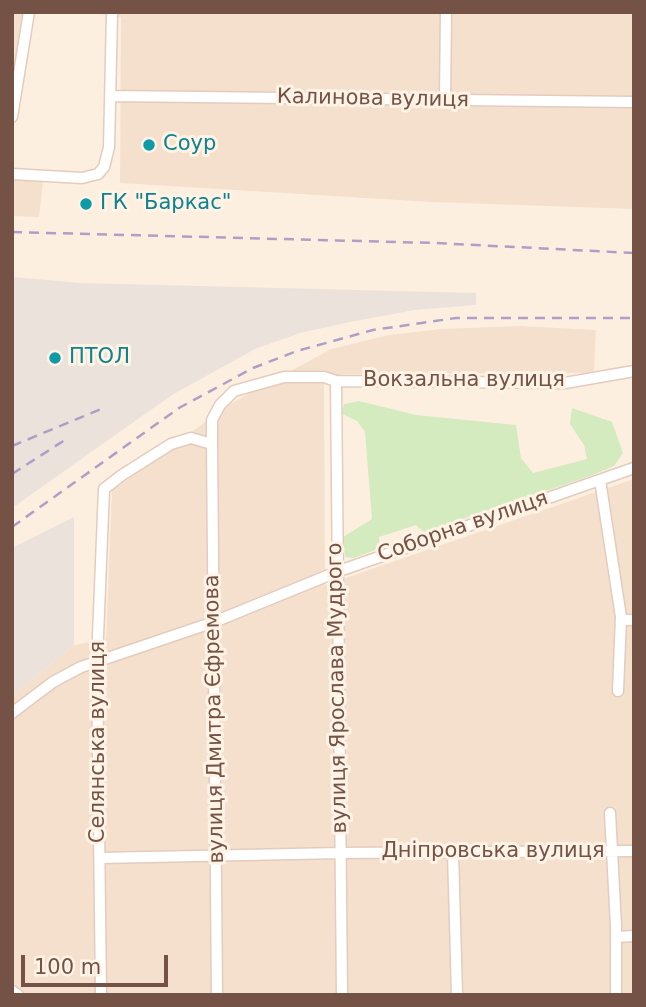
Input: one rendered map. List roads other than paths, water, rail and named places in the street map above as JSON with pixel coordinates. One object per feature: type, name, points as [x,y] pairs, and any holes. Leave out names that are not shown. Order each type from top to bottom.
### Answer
[{"type":"street","points":[[12,117],[29,12]]},
{"type":"street","points":[[12,174],[82,178],[97,174],[104,167],[108,158],[112,12]]},
{"type":"street","points":[[445,100],[446,12]]},
{"type":"street","name":"Калинова вулиця","points":[[111,96],[634,102]]},
{"type":"street","name":"Вокзальна вулиця","points":[[212,444],[212,420],[220,405],[234,391],[284,377],[324,377],[336,381],[565,383],[634,371]]},
{"type":"street","name":"вулиця Ярослава Мудрого","points":[[336,381],[342,995]]},
{"type":"street","name":"Селянська вулиця","points":[[102,995],[97,661],[104,489],[170,444],[191,438],[212,444]]},
{"type":"street","name":"вулиця Дмитра Єфремова","points":[[212,444],[217,995]]},
{"type":"street","name":"Соборна вулиця","points":[[12,713],[53,682],[97,661],[214,622],[339,571],[634,468]]},
{"type":"street","points":[[600,480],[621,620],[618,691]]},
{"type":"street","points":[[621,620],[634,620]]},
{"type":"street","points":[[610,813],[616,995]]},
{"type":"street","name":"Дніпровська вулиця","points":[[100,858],[634,851]]},
{"type":"street","points":[[453,852],[457,995]]},
{"type":"street","points":[[616,937],[634,936]]},
{"type":"street","points":[[12,991],[18,995]]},
{"type":"railway","points":[[12,232],[435,243],[634,253]]},
{"type":"railway","points":[[12,527],[179,408],[253,368],[297,351],[373,330],[456,318],[634,318]]},
{"type":"railway","points":[[12,446],[101,409]]},
{"type":"railway","points":[[12,474],[68,438]]},
{"type":"place","name":"Соур","points":[[149,145]]},
{"type":"place","name":"ГК \"Баркас\"","points":[[86,204]]},
{"type":"place","name":"ПТОЛ","points":[[55,358]]}]
